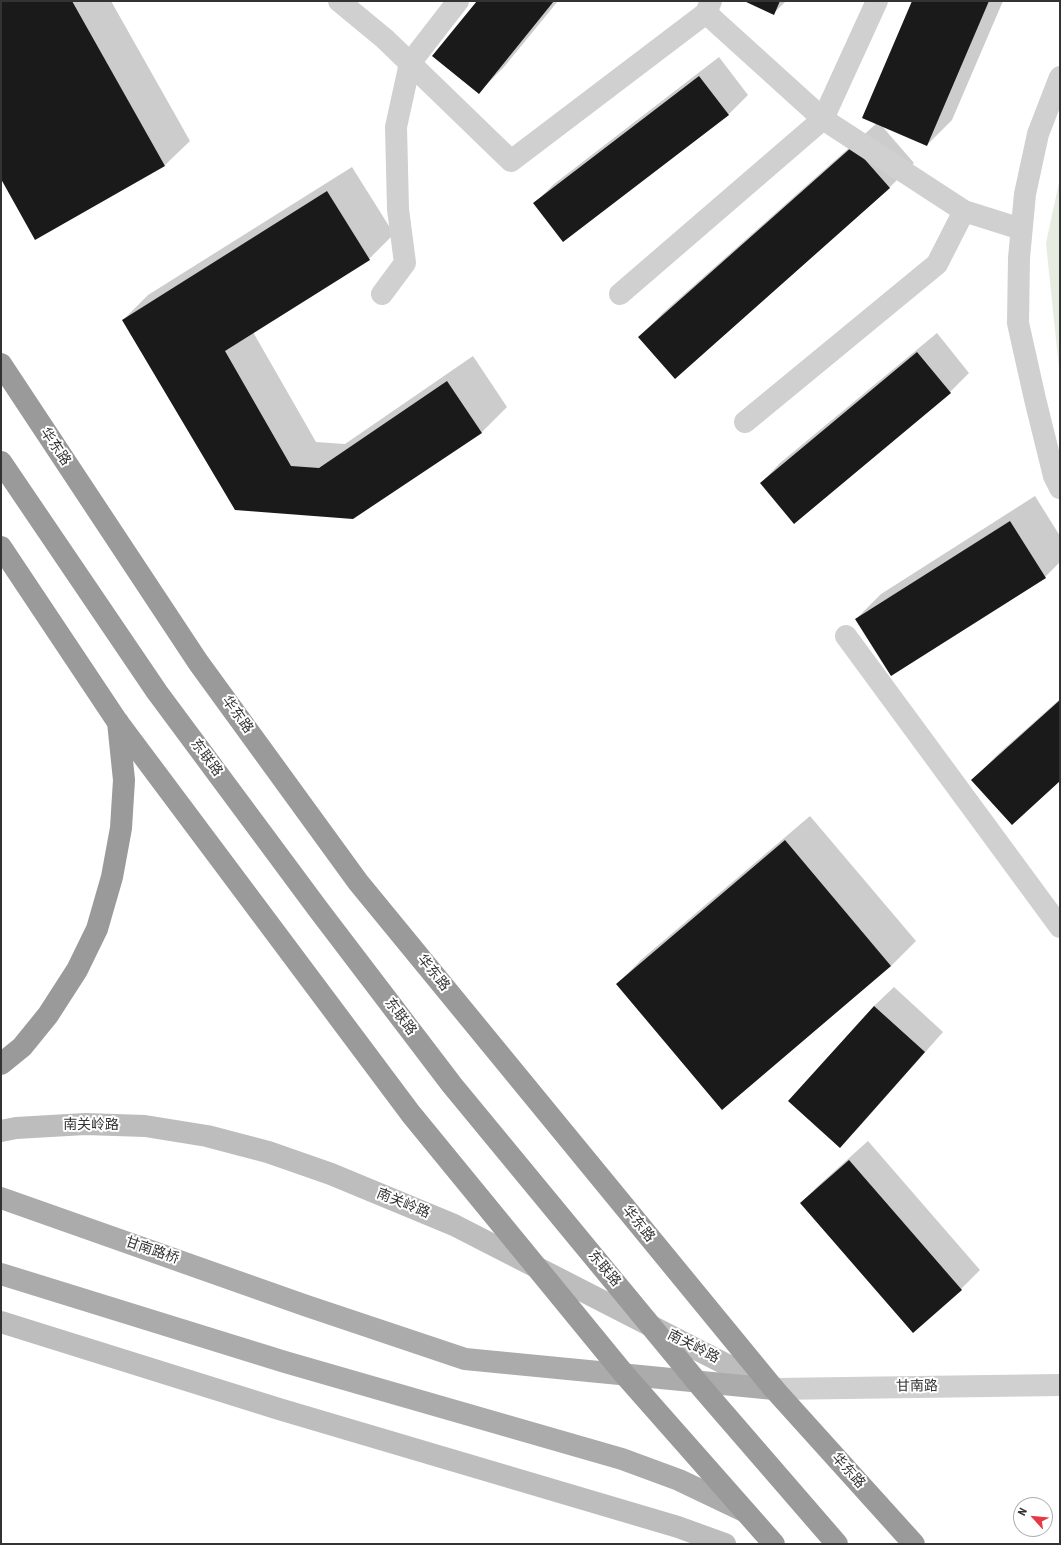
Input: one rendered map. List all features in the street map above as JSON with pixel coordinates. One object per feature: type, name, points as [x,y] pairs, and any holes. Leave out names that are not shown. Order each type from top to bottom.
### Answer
[{"type":"highway","name":"华东路","points":[[1,364],[198,662],[358,882],[774,1388],[914,1544]]},
{"type":"highway","name":"东联路","points":[[1,462],[157,692],[323,916],[452,1085],[702,1388],[837,1544]]},
{"type":"highway","points":[[1,547],[118,721],[410,1114],[624,1374],[774,1544]]},
{"type":"highway","points":[[1,1064],[22,1047],[48,1015],[77,970],[97,928],[112,877],[121,828],[124,780],[118,721]]},
{"type":"main road","name":"甘南路桥","points":[[1,1198],[304,1305],[465,1359],[774,1388]]},
{"type":"main road","points":[[1,1274],[285,1362],[622,1459],[679,1480],[744,1511]]},
{"type":"street","points":[[339,1],[385,39],[512,161],[708,7],[822,119],[964,211],[1022,229]]},
{"type":"street","points":[[382,294],[406,263],[398,209],[396,127],[410,63],[458,1]]},
{"type":"street","points":[[620,294],[822,119],[877,1]]},
{"type":"street","points":[[1060,77],[1038,134],[1025,194],[1019,258],[1018,323],[1054,476],[1060,488]]},
{"type":"street","points":[[745,422],[937,264],[964,211]]},
{"type":"street","points":[[846,636],[1060,927]]},
{"type":"street","name":"南关岭路","points":[[1,1131],[16,1128],[85,1124],[145,1126],[207,1136],[260,1150],[331,1174],[454,1225],[774,1388]]},
{"type":"street","points":[[1,1322],[279,1409],[678,1527],[725,1544]]},
{"type":"street","name":"甘南路","points":[[774,1388],[1060,1385]]},
{"type":"shaded area","points":[[1060,178],[1060,378],[1046,243]]},
{"type":"building","points":[[1,1],[72,1],[165,166],[35,240],[1,179]]},
{"type":"building","points":[[477,1],[554,1],[479,94],[432,56]]},
{"type":"building","points":[[744,1],[780,1],[774,15]]},
{"type":"building","points":[[912,1],[989,1],[927,146],[862,118]]},
{"type":"building","points":[[699,76],[729,115],[563,242],[533,203]]},
{"type":"building","points":[[853,146],[890,188],[675,379],[638,337]]},
{"type":"building","points":[[327,191],[370,260],[225,351],[291,466],[319,468],[447,381],[482,433],[353,519],[235,510],[122,320]]},
{"type":"building","points":[[917,352],[951,393],[794,524],[760,483]]},
{"type":"building","points":[[1010,521],[1046,578],[891,676],[855,619]]},
{"type":"building","points":[[1060,700],[1060,781],[1012,825],[971,780]]},
{"type":"building","points":[[785,840],[891,966],[722,1110],[616,984]]},
{"type":"building","points":[[874,1006],[925,1052],[840,1148],[788,1101]]},
{"type":"building","points":[[849,1160],[962,1290],[913,1333],[800,1203]]}]
